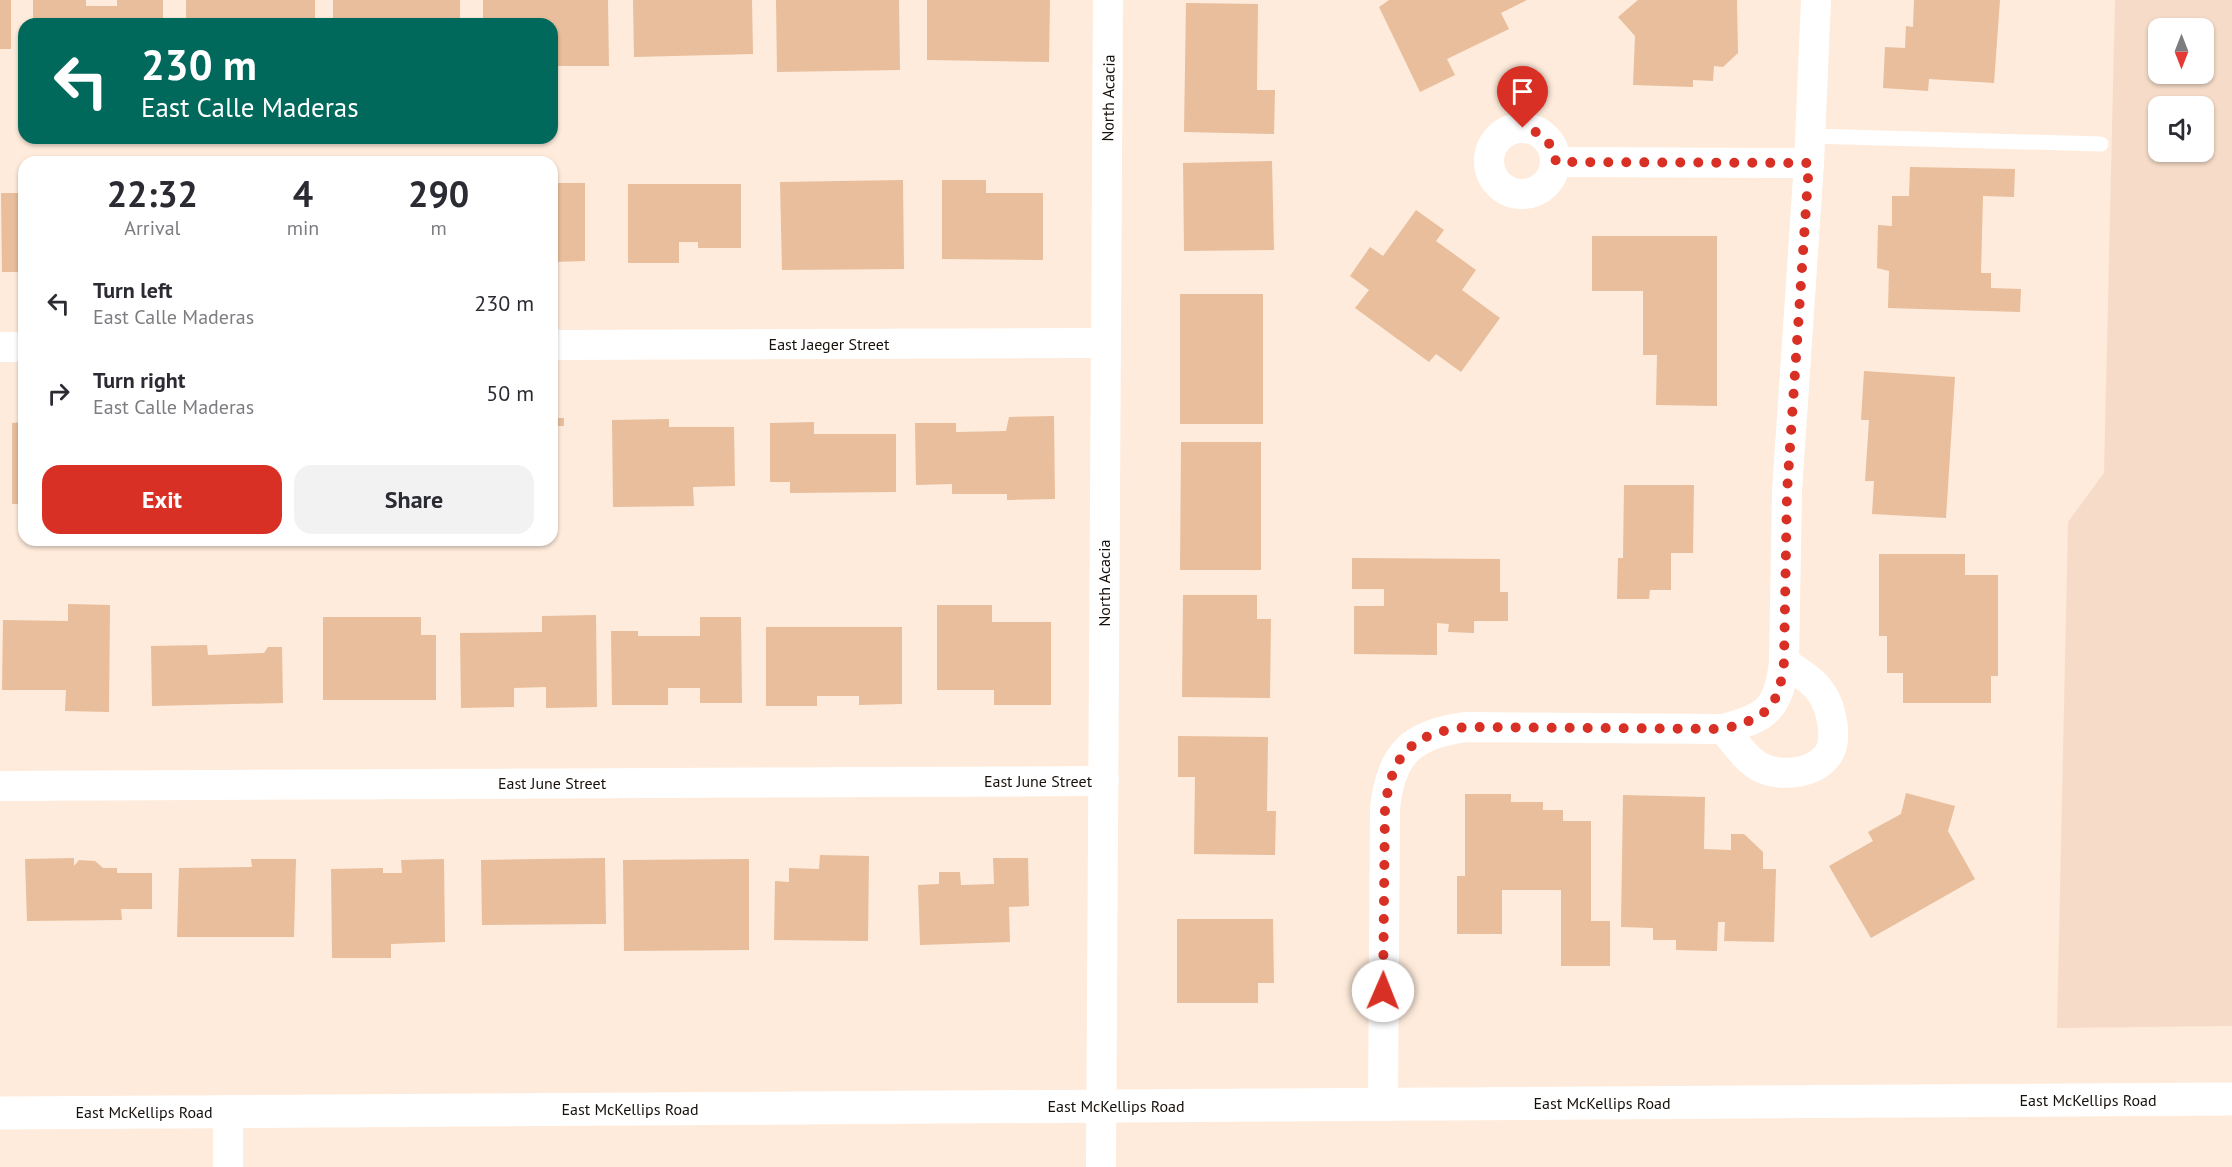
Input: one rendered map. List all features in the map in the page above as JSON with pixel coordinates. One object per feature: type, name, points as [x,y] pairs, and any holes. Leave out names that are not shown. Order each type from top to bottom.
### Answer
[{"type":"main road","name":"East McKellips Road","points":[[0,1113],[2232,1099]]},
{"type":"street","name":"North Acacia","points":[[1101,1167],[1108,0]]},
{"type":"street","points":[[1383,1104],[1385,808],[1388,783],[1397,762],[1415,742],[1438,730],[1466,727],[1723,729],[1749,722],[1770,710],[1781,687],[1784,662],[1787,492],[1810,149],[1816,0]]},
{"type":"street","points":[[1556,162],[1810,149]]},
{"type":"street","name":"East Jaeger Street","points":[[558,345],[1106,343]]},
{"type":"street","points":[[0,347],[18,347]]},
{"type":"street","points":[[1723,729],[1756,765],[1774,771],[1798,772],[1815,766],[1828,755],[1833,737],[1829,712],[1820,690],[1784,662]]},
{"type":"street","name":"East June Street","points":[[0,786],[1104,781]]},
{"type":"street","points":[[228,1111],[228,1167]]},
{"type":"lane","points":[[1810,149],[2101,144]]},
{"type":"shaded area","points":[[2115,0],[2232,0],[2232,1026],[2057,1028],[2068,522],[2104,473]]},
{"type":"building","points":[[0,0],[11,0],[11,49],[0,49]]},
{"type":"building","points":[[33,0],[86,0],[86,6],[117,6],[117,0],[163,0],[163,18],[33,18]]},
{"type":"building","points":[[186,0],[315,0],[315,18],[186,18]]},
{"type":"building","points":[[333,0],[460,0],[460,18],[333,18]]},
{"type":"building","points":[[483,0],[608,0],[609,66],[558,66],[558,18],[483,18]]},
{"type":"building","points":[[633,0],[752,0],[753,54],[634,57]]},
{"type":"building","points":[[776,0],[899,0],[900,70],[777,72]]},
{"type":"building","points":[[927,0],[1050,0],[1049,62],[927,60]]},
{"type":"building","points":[[1389,0],[1527,0],[1501,13],[1509,29],[1447,59],[1455,75],[1420,92],[1379,7]]},
{"type":"building","points":[[1638,0],[1737,0],[1738,53],[1723,67],[1714,66],[1713,81],[1693,80],[1693,87],[1633,85],[1635,36],[1618,17]]},
{"type":"building","points":[[1914,0],[2000,0],[1994,83],[1929,79],[1928,91],[1883,88],[1885,47],[1905,48],[1906,26],[1913,27]]},
{"type":"building","points":[[1186,3],[1258,4],[1257,90],[1275,90],[1274,134],[1184,132]]},
{"type":"building","points":[[1272,161],[1274,250],[1184,251],[1183,163]]},
{"type":"building","points":[[1910,167],[2015,169],[2014,197],[1983,196],[1981,273],[1991,273],[1991,288],[2021,289],[2020,312],[1888,308],[1889,271],[1877,268],[1878,225],[1892,226],[1892,196],[1909,196]]},
{"type":"building","points":[[903,180],[904,269],[782,270],[780,182]]},
{"type":"building","points":[[942,180],[986,180],[986,193],[1043,193],[1043,260],[942,259]]},
{"type":"building","points":[[558,183],[585,183],[585,261],[558,262]]},
{"type":"building","points":[[628,184],[741,184],[741,248],[698,248],[698,242],[679,242],[679,263],[628,263]]},
{"type":"building","points":[[1,193],[18,193],[18,272],[2,272]]},
{"type":"building","points":[[1416,210],[1444,230],[1436,241],[1476,270],[1462,290],[1500,318],[1461,372],[1436,354],[1429,362],[1355,308],[1369,290],[1350,276],[1370,247],[1383,256]]},
{"type":"building","points":[[1592,236],[1717,236],[1717,406],[1656,405],[1657,355],[1643,355],[1643,291],[1592,291]]},
{"type":"building","points":[[1180,294],[1263,294],[1263,424],[1180,424]]},
{"type":"building","points":[[1864,371],[1955,377],[1946,518],[1872,514],[1874,481],[1865,481],[1869,420],[1861,420]]},
{"type":"building","points":[[1054,416],[1055,499],[1007,500],[1007,494],[952,494],[952,484],[916,485],[915,423],[956,423],[956,432],[1006,431],[1009,417]]},
{"type":"building","points":[[558,418],[564,418],[564,426],[558,426]]},
{"type":"building","points":[[669,419],[669,427],[734,427],[735,486],[693,487],[694,506],[613,507],[612,420]]},
{"type":"building","points":[[18,422],[18,504],[12,504],[12,423]]},
{"type":"building","points":[[814,422],[814,434],[896,434],[896,492],[790,493],[790,482],[770,482],[770,423]]},
{"type":"building","points":[[1181,442],[1261,442],[1261,570],[1180,570]]},
{"type":"building","points":[[1624,485],[1694,485],[1693,553],[1671,553],[1671,590],[1650,590],[1649,599],[1617,599],[1618,558],[1623,558]]},
{"type":"building","points":[[1879,554],[1965,554],[1965,575],[1998,575],[1998,676],[1991,676],[1991,703],[1903,703],[1903,673],[1887,673],[1887,636],[1879,636]]},
{"type":"building","points":[[1352,558],[1500,559],[1500,592],[1508,592],[1508,621],[1474,621],[1474,633],[1448,632],[1449,624],[1437,623],[1437,655],[1354,654],[1354,606],[1384,606],[1384,589],[1352,589]]},
{"type":"building","points":[[1183,595],[1257,595],[1257,619],[1271,619],[1270,698],[1182,697]]},
{"type":"building","points":[[68,604],[110,605],[109,712],[65,711],[66,690],[2,690],[3,620],[68,621]]},
{"type":"building","points":[[937,605],[992,605],[992,622],[1051,622],[1051,705],[994,705],[994,690],[937,690]]},
{"type":"building","points":[[596,615],[597,707],[546,708],[546,687],[514,688],[514,707],[461,708],[460,633],[542,632],[542,616]]},
{"type":"building","points":[[323,617],[421,617],[421,635],[436,635],[436,700],[323,700]]},
{"type":"building","points":[[700,617],[741,617],[742,703],[700,703],[700,688],[668,688],[668,705],[612,705],[611,631],[638,631],[638,636],[700,636]]},
{"type":"building","points":[[766,627],[902,627],[902,704],[859,705],[859,696],[817,696],[817,706],[766,706]]},
{"type":"building","points":[[207,645],[208,655],[264,653],[268,647],[282,647],[283,703],[152,706],[151,646]]},
{"type":"building","points":[[1178,736],[1268,737],[1267,811],[1276,811],[1275,855],[1194,854],[1195,777],[1178,777]]},
{"type":"building","points":[[1906,793],[1955,806],[1948,831],[1975,879],[1871,938],[1829,866],[1873,841],[1868,832],[1901,814]]},
{"type":"building","points":[[1465,794],[1511,794],[1511,802],[1543,802],[1543,810],[1563,810],[1563,821],[1591,821],[1591,921],[1610,921],[1610,966],[1561,966],[1561,890],[1502,890],[1502,934],[1457,934],[1457,876],[1465,876]]},
{"type":"building","points":[[1623,795],[1705,797],[1704,849],[1731,850],[1731,834],[1744,834],[1763,852],[1763,869],[1776,869],[1774,942],[1724,941],[1725,922],[1718,922],[1717,951],[1676,950],[1676,940],[1653,940],[1653,928],[1621,927]]},
{"type":"building","points":[[820,855],[869,856],[868,941],[774,940],[775,881],[789,882],[789,868],[819,869]]},
{"type":"building","points":[[74,858],[74,866],[79,860],[95,861],[103,868],[117,868],[117,873],[152,873],[152,909],[121,909],[122,920],[27,921],[25,859]]},
{"type":"building","points":[[605,858],[606,924],[482,925],[481,860]]},
{"type":"building","points":[[993,858],[1028,858],[1029,906],[1009,907],[1010,942],[920,945],[918,885],[939,884],[939,872],[960,872],[961,885],[994,884]]},
{"type":"building","points":[[251,859],[296,859],[294,937],[177,937],[179,868],[252,867]]},
{"type":"building","points":[[444,859],[445,942],[391,944],[391,958],[332,958],[331,869],[383,868],[383,873],[402,873],[401,860]]},
{"type":"building","points":[[749,859],[749,950],[624,951],[623,860]]},
{"type":"building","points":[[1177,919],[1273,919],[1274,983],[1258,983],[1258,1003],[1177,1003]]},
{"type":"route","points":[[1383,991],[1385,808],[1388,783],[1397,762],[1415,742],[1438,730],[1466,727],[1723,729],[1749,722],[1770,710],[1781,687],[1784,662],[1787,492],[1809,163],[1556,162],[1549,142],[1533,130],[1523,128]]}]
